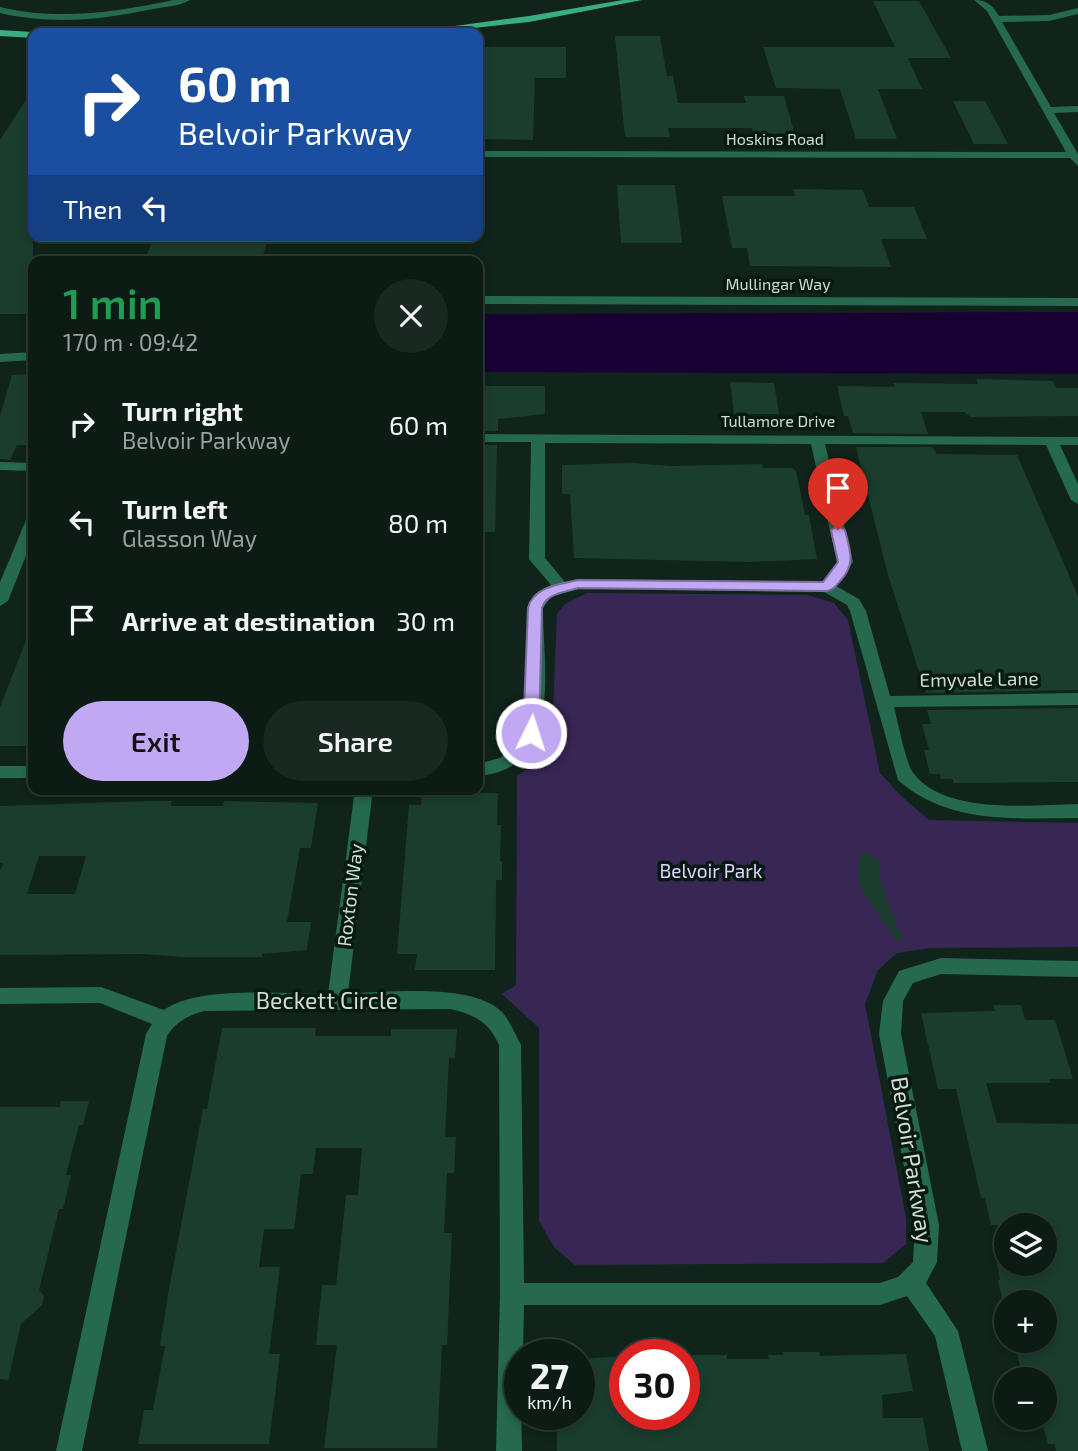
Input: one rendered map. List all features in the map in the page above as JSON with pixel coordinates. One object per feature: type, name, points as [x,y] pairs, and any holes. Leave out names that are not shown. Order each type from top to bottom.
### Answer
[{"type":"main road","points":[[451,28],[529,19],[638,0]]},
{"type":"main road","points":[[0,33],[28,35]]},
{"type":"street","points":[[0,10],[49,18],[82,18],[120,14],[186,0]]},
{"type":"street","points":[[978,0],[990,9],[1075,159]]},
{"type":"street","points":[[996,19],[1049,18],[1078,11]]},
{"type":"street","points":[[1049,110],[1078,109]]},
{"type":"street","name":"Hoskins Road","points":[[483,154],[1075,159]]},
{"type":"street","name":"Mullingar Way","points":[[483,300],[1078,302]]},
{"type":"street","points":[[0,358],[28,356]]},
{"type":"street","name":"Tullamore Drive","points":[[483,438],[1078,441]]},
{"type":"street","points":[[538,438],[537,559],[561,587]]},
{"type":"street","points":[[817,439],[845,562],[827,587]]},
{"type":"street","points":[[1052,442],[1078,500]]},
{"type":"street","points":[[0,466],[28,467]]},
{"type":"street","points":[[0,601],[28,532]]},
{"type":"street","points":[[483,769],[503,765],[513,759],[528,742],[532,722],[535,608],[537,600],[561,587],[578,584],[827,587],[853,601],[858,611],[881,702],[904,776],[921,791],[961,807],[1078,811]]},
{"type":"street","name":"Emyvale Lane","points":[[881,702],[1078,699]]},
{"type":"street","points":[[0,772],[28,772]]},
{"type":"street","name":"Roxton Way","points":[[337,1001],[363,795]]},
{"type":"street","name":"Belvoir Parkway","points":[[912,1283],[923,1269],[928,1251],[927,1224],[890,1034],[893,1001],[906,977],[942,966],[1078,969]]},
{"type":"street","points":[[0,996],[101,995],[166,1020],[152,1047],[69,1451]]},
{"type":"street","name":"Beckett Circle","points":[[166,1020],[191,1005],[204,1003],[450,1001],[467,1003],[491,1015],[505,1032],[511,1059],[512,1294],[509,1451]]},
{"type":"street","points":[[512,1294],[880,1294],[899,1290],[912,1283],[946,1331],[975,1451]]},
{"type":"green space","name":"Belvoir Park","points":[[587,593],[808,595],[834,603],[848,620],[880,773],[899,794],[929,820],[1078,823],[1078,947],[931,948],[897,953],[878,970],[865,1004],[906,1218],[906,1244],[883,1263],[575,1265],[554,1247],[539,1221],[539,1028],[502,994],[516,985],[517,776],[543,757],[552,736],[557,614],[565,604]]},
{"type":"shaded area","points":[[1078,312],[1078,374],[483,372],[483,314]]},
{"type":"building","points":[[873,1],[919,1],[951,58],[908,58],[922,89],[878,89],[897,139],[856,139],[840,89],[776,88],[763,47],[895,47]]},
{"type":"building","points":[[615,36],[660,36],[667,76],[673,76],[678,103],[746,103],[744,96],[784,96],[795,135],[753,135],[752,128],[668,128],[670,137],[625,137]]},
{"type":"building","points":[[483,47],[566,47],[566,78],[535,78],[533,140],[483,139]]},
{"type":"building","points":[[28,97],[28,242],[33,242],[33,256],[28,256],[28,314],[0,314],[0,140]]},
{"type":"building","points":[[953,101],[985,101],[1008,144],[974,144]]},
{"type":"building","points":[[617,185],[675,185],[682,243],[621,243]]},
{"type":"building","points":[[793,189],[863,190],[869,207],[914,207],[927,239],[881,239],[891,267],[750,266],[747,248],[732,248],[722,196],[795,196]]},
{"type":"building","points":[[152,242],[267,242],[263,256],[146,256]]},
{"type":"building","points":[[28,374],[28,445],[17,445],[10,460],[0,459],[0,416],[12,375]]},
{"type":"building","points":[[976,379],[1053,381],[1056,388],[1078,388],[1078,416],[971,417],[964,412],[921,412],[928,434],[853,433],[848,416],[844,416],[837,386],[895,387],[894,383],[978,384]]},
{"type":"building","points":[[730,382],[774,383],[779,414],[734,414]]},
{"type":"building","points":[[483,386],[545,386],[545,414],[498,419],[498,431],[483,431]]},
{"type":"building","points":[[483,445],[497,445],[495,532],[483,532]]},
{"type":"building","points":[[856,447],[932,447],[937,454],[1017,455],[1078,596],[1078,690],[926,693],[888,575]]},
{"type":"building","points":[[632,463],[671,466],[762,464],[763,468],[792,468],[796,471],[805,515],[809,515],[817,559],[749,562],[574,558],[570,494],[562,494],[562,465]]},
{"type":"building","points":[[28,635],[28,746],[0,746],[0,707]]},
{"type":"building","points":[[1078,708],[1078,782],[953,783],[953,779],[941,779],[940,774],[930,774],[924,750],[929,750],[922,724],[931,724],[927,710]]},
{"type":"building","points":[[498,793],[497,825],[501,825],[502,880],[496,880],[495,970],[415,970],[417,954],[397,954],[409,805],[421,805],[422,795]]},
{"type":"building","points":[[149,801],[172,801],[171,806],[223,806],[224,801],[318,803],[311,848],[300,848],[287,922],[311,922],[307,950],[262,954],[262,957],[0,955],[0,871],[3,863],[0,863],[0,806]],"holes":[[[39,856],[86,856],[75,894],[27,894]]]},
{"type":"building","points":[[861,850],[879,860],[882,886],[902,938],[897,941],[861,890],[858,871]]},
{"type":"building","points":[[993,1005],[1021,1005],[1025,1020],[1055,1020],[1073,1079],[1049,1079],[1050,1083],[986,1083],[997,1123],[1078,1124],[1078,1451],[1056,1451],[1055,1444],[1048,1444],[1044,1430],[1057,1430],[1057,1367],[1020,1367],[1017,1353],[1057,1353],[1057,1290],[1000,1290],[998,1280],[999,1276],[1057,1276],[1057,1213],[994,1213],[994,1225],[991,1225],[985,1198],[981,1198],[956,1089],[938,1089],[921,1013],[995,1011]]},
{"type":"building","points":[[222,1028],[316,1028],[315,1036],[391,1036],[391,1029],[457,1029],[455,1058],[449,1058],[445,1137],[456,1137],[454,1173],[447,1173],[444,1233],[452,1233],[447,1345],[442,1345],[437,1448],[324,1448],[337,1345],[316,1345],[322,1285],[336,1285],[346,1195],[358,1195],[362,1148],[316,1148],[313,1174],[301,1174],[294,1229],[264,1229],[259,1267],[280,1267],[269,1354],[280,1354],[269,1444],[138,1444],[144,1410],[153,1410],[165,1346],[160,1346],[168,1294],[203,1109],[207,1109]]},
{"type":"building","points":[[61,1101],[89,1101],[83,1125],[79,1125],[66,1175],[71,1175],[63,1209],[59,1209],[39,1290],[44,1296],[42,1305],[21,1324],[8,1380],[0,1379],[0,1107],[60,1107]]},
{"type":"building","points":[[783,1352],[819,1352],[820,1356],[906,1354],[913,1391],[882,1395],[883,1418],[923,1418],[929,1451],[557,1451],[557,1430],[595,1430],[595,1358],[609,1357],[609,1430],[700,1430],[700,1355],[727,1355],[727,1359],[769,1359],[768,1355],[784,1355]]},
{"type":"route","points":[[531,733],[535,608],[537,600],[546,593],[578,584],[827,587],[845,562],[838,530]]}]
